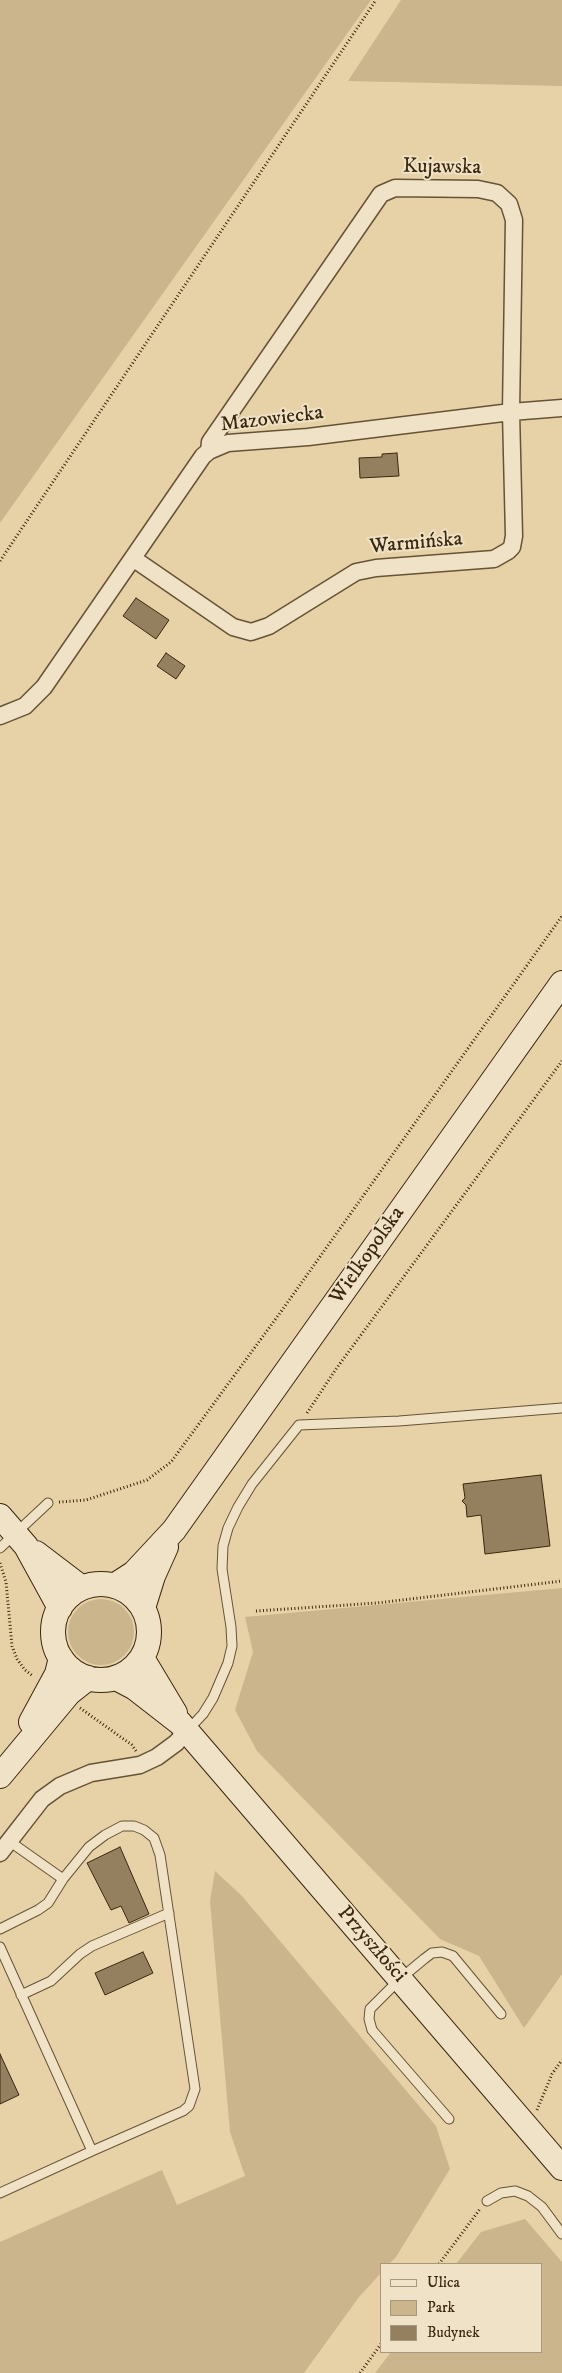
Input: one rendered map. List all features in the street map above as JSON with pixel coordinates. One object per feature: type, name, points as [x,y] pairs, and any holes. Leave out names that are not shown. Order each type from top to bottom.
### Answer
[{"type":"main road","name":"Wielkopolska","points":[[114,1586],[134,1573],[174,1530],[562,983]]},
{"type":"main road","name":"Wielkopolska","points":[[143,1608],[153,1576],[174,1530]]},
{"type":"main road","points":[[10,1536],[82,1588]]},
{"type":"main road","points":[[10,1536],[60,1608]]},
{"type":"main road","points":[[98,1584],[114,1586],[129,1593],[143,1608],[150,1630],[148,1645],[142,1658],[133,1669],[116,1678],[98,1681],[74,1672],[61,1658],[56,1650],[53,1636],[54,1622],[60,1608],[68,1597],[82,1588],[98,1584]]},
{"type":"main road","points":[[58,1693],[57,1674],[61,1658]]},
{"type":"main road","name":"Przyszłości","points":[[142,1658],[184,1727],[562,2168]]},
{"type":"main road","points":[[0,1775],[58,1693],[88,1678]]},
{"type":"main road","name":"Przyszłości","points":[[116,1678],[135,1688],[184,1727]]},
{"type":"street","name":"Kujawska","points":[[209,451],[210,442],[373,204],[382,194],[396,188],[490,190],[497,193],[510,204],[514,220],[511,412]]},
{"type":"street","name":"Mazowiecka","points":[[0,716],[24,706],[35,698],[134,559],[203,456],[209,451],[228,443],[316,436],[511,412],[562,408]]},
{"type":"street","name":"Warmińska","points":[[134,559],[233,627],[252,632],[268,626],[345,578],[366,569],[494,559],[508,551],[514,542],[511,412]]},
{"type":"street","points":[[4,1847],[42,1799],[60,1786],[91,1773],[140,1764],[157,1757],[176,1743],[184,1727]]},
{"type":"lane","points":[[184,1727],[203,1714],[213,1698],[228,1663],[231,1637],[222,1569],[228,1528],[252,1484],[299,1425],[399,1421],[562,1408]]},
{"type":"lane","points":[[10,1536],[48,1503]]},
{"type":"lane","points":[[0,1929],[48,1903],[63,1879],[89,1847],[105,1835],[122,1826],[134,1826],[144,1830],[154,1838],[160,1855],[195,2089],[193,2100],[183,2111],[0,2193]]},
{"type":"lane","points":[[4,1847],[63,1879]]},
{"type":"lane","points":[[22,1994],[52,1981],[80,1954],[92,1946],[169,1913]]},
{"type":"lane","points":[[0,1947],[92,2151]]},
{"type":"lane","points":[[448,2119],[372,2030],[369,2019],[370,2009],[400,1978],[432,1953],[442,1952],[453,1956],[501,2014]]},
{"type":"lane","points":[[487,2201],[501,2193],[515,2191],[528,2196],[542,2206],[562,2234]]},
{"type":"path","points":[[0,561],[17,539],[376,0]]},
{"type":"path","points":[[48,1503],[86,1500],[147,1480],[171,1462],[286,1305],[562,916]]},
{"type":"path","points":[[299,1425],[336,1369],[562,1061]]},
{"type":"path","points":[[0,1563],[6,1582],[12,1646],[17,1659],[25,1670],[132,1745],[140,1764]]},
{"type":"path","points":[[256,1611],[377,1602],[562,1581]]},
{"type":"path","points":[[552,2074],[562,2060]]},
{"type":"path","points":[[440,2263],[487,2201]]},
{"type":"path","points":[[360,2373],[380,2345]]},
{"type":"green space","points":[[0,0],[371,0],[0,523]]},
{"type":"green space","points":[[401,0],[562,0],[562,86],[348,81]]},
{"type":"green space","points":[[562,1588],[562,1974],[524,2028],[479,1956],[440,1939],[257,1751],[235,1710],[253,1652],[245,1617]]},
{"type":"green space","points":[[101,1599],[113,1602],[124,1609],[131,1620],[134,1632],[131,1644],[124,1655],[113,1662],[101,1665],[89,1662],[78,1655],[71,1644],[68,1632],[71,1620],[78,1609],[89,1602]]},
{"type":"green space","points":[[215,1871],[242,1896],[436,2126],[450,2169],[396,2257],[390,2263],[380,2263],[380,2274],[359,2297],[304,2373],[0,2373],[0,2242],[162,2170],[177,2205],[245,2176],[230,2132],[210,1901]]},
{"type":"green space","points":[[525,2219],[562,2262],[562,2373],[375,2373],[390,2353],[542,2353],[542,2263],[457,2263],[481,2232]]},
{"type":"building","points":[[397,453],[399,476],[360,478],[359,458],[382,457],[382,454]]},
{"type":"building","points":[[136,598],[169,620],[156,639],[123,616]]},
{"type":"building","points":[[166,653],[185,666],[176,679],[157,666]]},
{"type":"building","points":[[541,1475],[550,1546],[485,1554],[481,1515],[467,1517],[466,1505],[462,1501],[465,1498],[463,1484]]},
{"type":"building","points":[[120,1847],[149,1914],[129,1923],[121,1906],[111,1910],[87,1863]]},
{"type":"building","points":[[143,1952],[153,1973],[105,1995],[95,1973]]},
{"type":"building","points":[[0,2054],[19,2095],[0,2104]]}]
